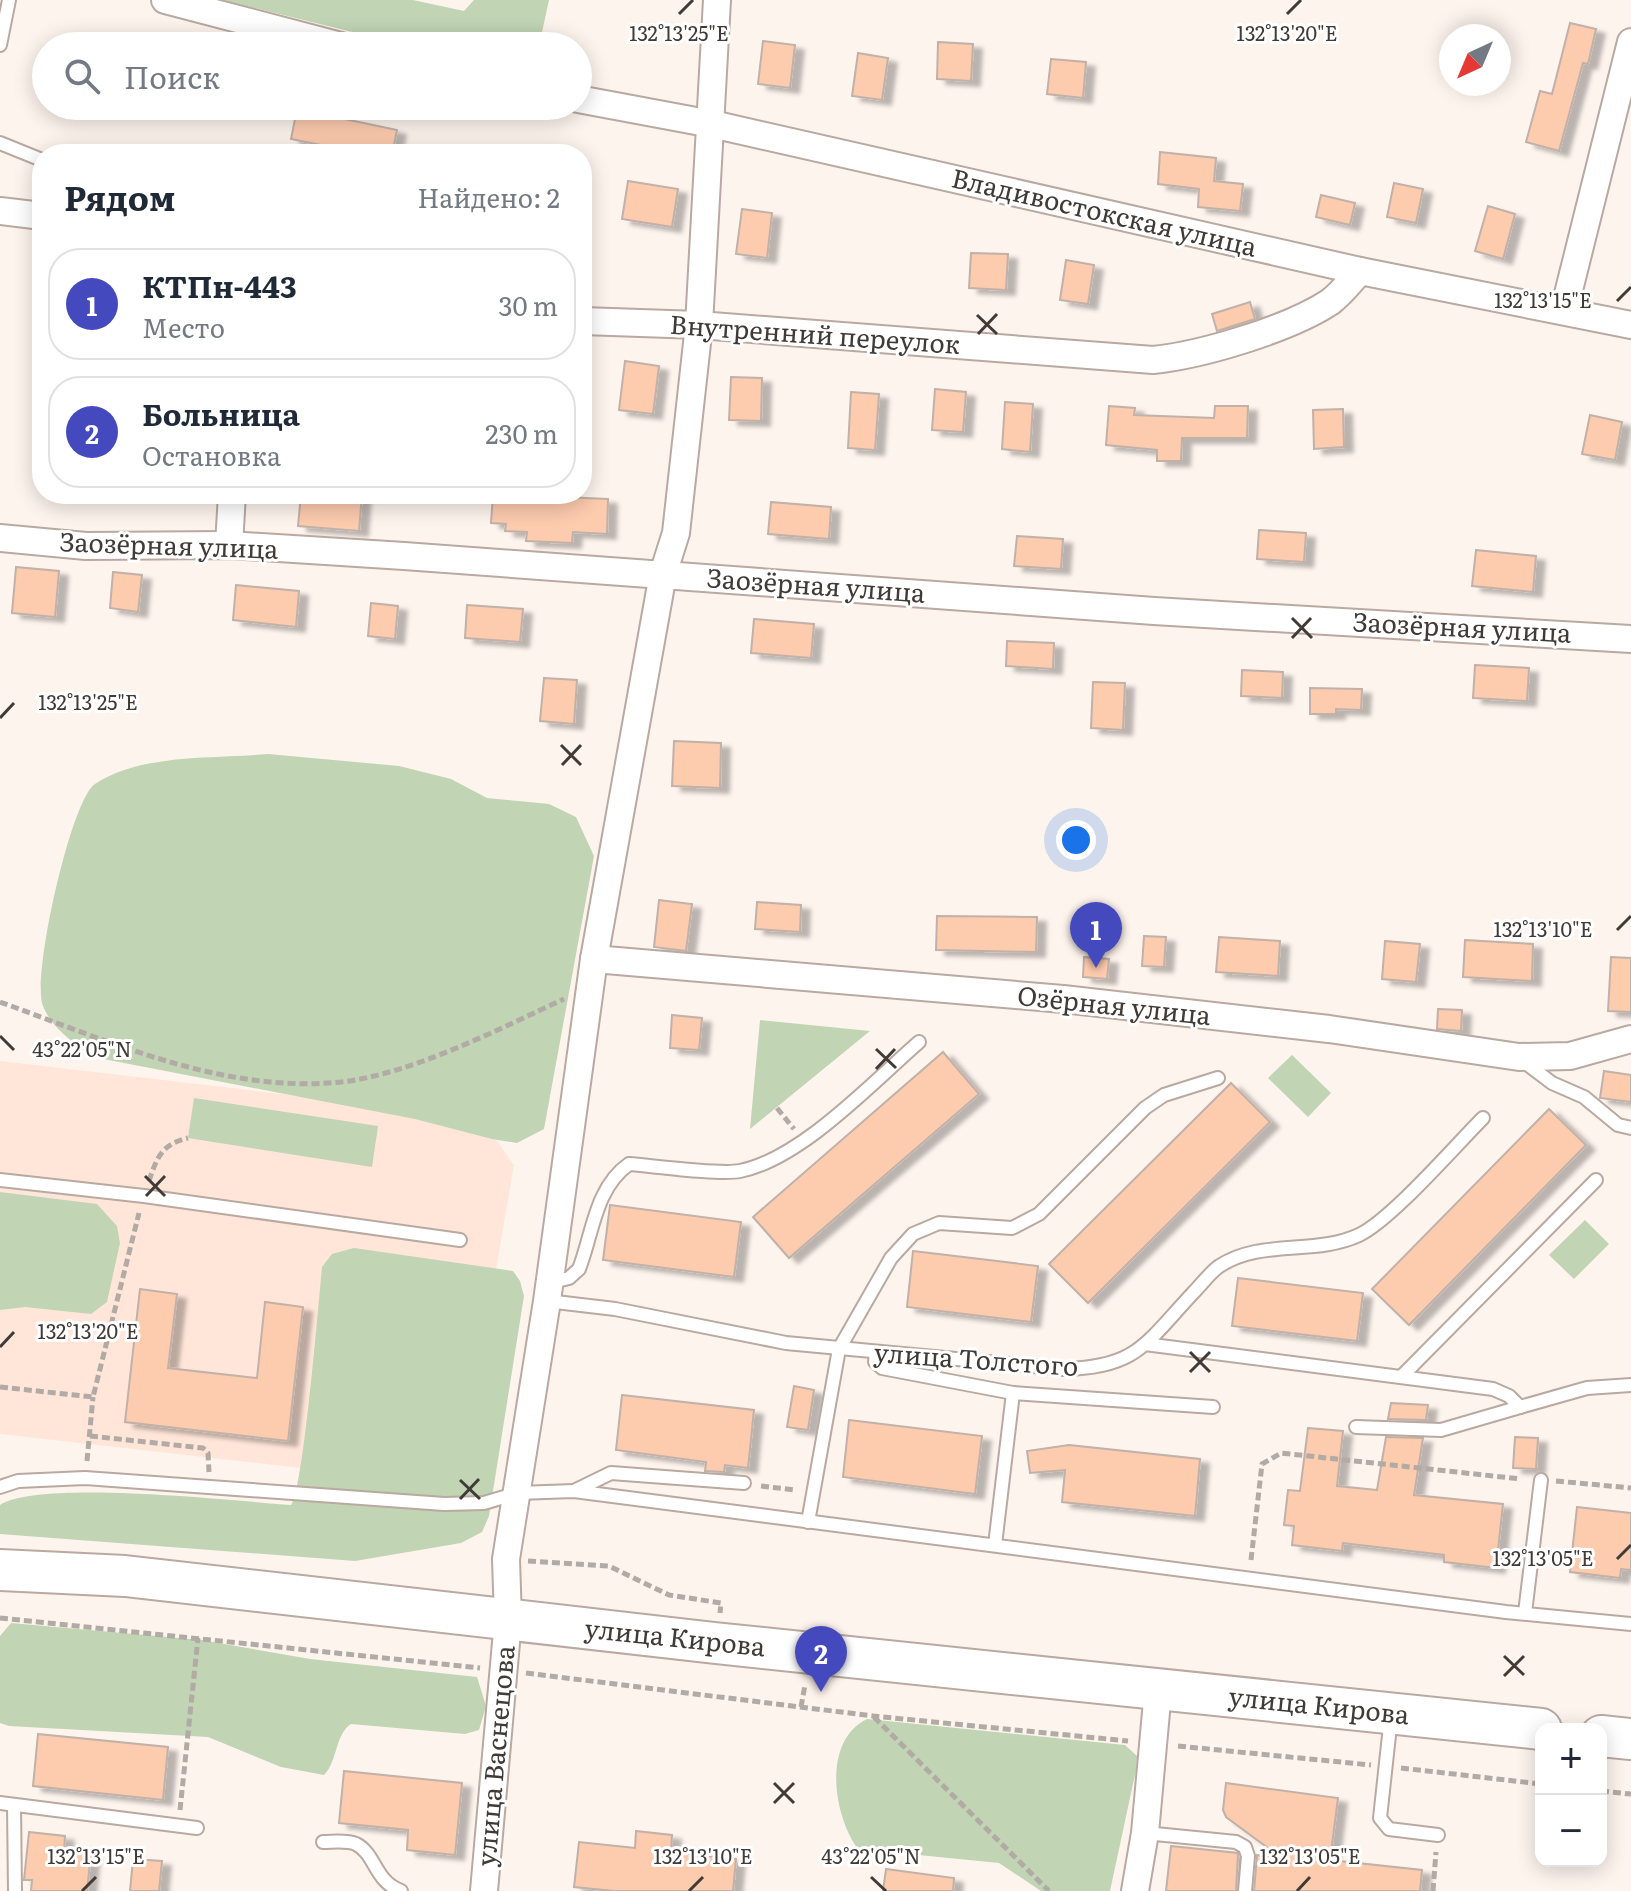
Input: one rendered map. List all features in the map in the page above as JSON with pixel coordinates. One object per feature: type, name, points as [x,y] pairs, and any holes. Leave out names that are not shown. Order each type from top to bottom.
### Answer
[{"type":"main road","name":"улица Кирова","points":[[0,1570],[125,1576],[508,1620],[1535,1728]]},
{"type":"main road","points":[[1607,1737],[1631,1739]]},
{"type":"street","points":[[165,0],[287,32]]},
{"type":"street","name":"улица Васнецова","points":[[484,1891],[505,1671],[508,1620],[506,1559],[548,1292],[594,959],[663,574],[676,533],[699,325],[717,0]]},
{"type":"street","points":[[1564,310],[1631,42]]},
{"type":"street","name":"Владивостокская улица","points":[[592,102],[712,124],[1360,271],[1631,325]]},
{"type":"street","points":[[0,211],[32,215]]},
{"type":"street","name":"Внутренний переулок","points":[[592,321],[699,325],[1153,360],[1177,358],[1297,321],[1332,300],[1360,271]]},
{"type":"street","points":[[229,545],[231,504]]},
{"type":"street","name":"Заозёрная улица","points":[[0,538],[86,546],[229,545],[1154,611],[1631,639]]},
{"type":"street","name":"Озёрная улица","points":[[594,959],[1063,999],[1329,1029],[1519,1057],[1570,1056],[1631,1039]]},
{"type":"street","points":[[1135,1891],[1145,1833],[1158,1690]]},
{"type":"lane","points":[[0,45],[9,0]]},
{"type":"lane","points":[[0,143],[32,156]]},
{"type":"lane","points":[[548,1292],[579,1269],[604,1188],[629,1164],[737,1172],[777,1159],[919,1042]]},
{"type":"lane","points":[[1519,1057],[1552,1083],[1584,1097],[1618,1125],[1631,1128]]},
{"type":"lane","points":[[808,1522],[839,1349],[891,1258],[913,1234],[939,1223],[1012,1228],[1035,1216],[1145,1108],[1164,1095],[1218,1078]]},
{"type":"lane","name":"улица Толстого","points":[[548,1292],[615,1309],[786,1343],[1063,1369],[1096,1368],[1121,1362],[1145,1344],[1216,1268],[1248,1251],[1326,1244],[1360,1235],[1384,1216],[1483,1118]]},
{"type":"lane","points":[[0,1180],[144,1196],[460,1240]]},
{"type":"lane","points":[[1403,1375],[1596,1180]]},
{"type":"lane","points":[[1145,1344],[1493,1389],[1509,1396],[1520,1407]]},
{"type":"lane","points":[[876,1352],[875,1362],[882,1368],[1013,1393],[1213,1407]]},
{"type":"lane","points":[[1356,1427],[1441,1430],[1587,1388],[1631,1385]]},
{"type":"lane","points":[[995,1545],[1013,1393]]},
{"type":"lane","points":[[574,1491],[611,1473],[744,1483]]},
{"type":"lane","points":[[0,1487],[18,1481],[85,1478],[444,1504],[484,1503],[518,1493],[574,1491],[1631,1624]]},
{"type":"lane","points":[[1525,1613],[1541,1480]]},
{"type":"lane","points":[[1391,1713],[1380,1818],[1389,1829],[1438,1835]]},
{"type":"lane","points":[[0,1803],[179,1823],[197,1828]]},
{"type":"lane","points":[[14,1805],[15,1891]]},
{"type":"lane","points":[[1145,1833],[1236,1842],[1245,1847],[1248,1856],[1245,1891]]},
{"type":"lane","points":[[323,1842],[353,1842],[360,1846],[378,1875],[401,1891]]},
{"type":"path","points":[[0,1002],[119,1048],[238,1078],[343,1082],[397,1068],[476,1040],[590,987]]},
{"type":"path","points":[[85,1478],[93,1397],[117,1289],[144,1196],[162,1150],[171,1142],[188,1138]]},
{"type":"path","points":[[0,1387],[93,1397]]},
{"type":"path","points":[[90,1436],[203,1448],[209,1460],[208,1489]]},
{"type":"path","points":[[1249,1578],[1262,1464],[1281,1453],[1631,1488]]},
{"type":"path","points":[[1520,1493],[1522,1478]]},
{"type":"path","points":[[744,1483],[812,1492]]},
{"type":"path","points":[[0,1618],[505,1671],[873,1716],[1535,1783]]},
{"type":"path","points":[[179,1823],[198,1638]]},
{"type":"path","points":[[873,1716],[1049,1891]]},
{"type":"path","points":[[1607,1792],[1631,1794]]},
{"type":"path","points":[[1433,1891],[1438,1835]]},
{"type":"shaded area","points":[[0,1061],[480,1117],[514,1165],[459,1486],[0,1434]]},
{"type":"green space","points":[[222,0],[413,0],[464,11],[474,0],[549,0],[542,32],[352,32]]},
{"type":"green space","points":[[268,754],[399,766],[451,779],[487,798],[549,804],[576,817],[594,856],[544,1129],[517,1143],[415,1119],[93,1057],[52,1022],[43,1006],[41,989],[48,928],[75,821],[85,797],[95,784],[114,774],[156,762]]},
{"type":"green space","points":[[760,1020],[870,1031],[750,1129]]},
{"type":"green space","points":[[1292,1055],[1331,1093],[1308,1117],[1268,1078]]},
{"type":"green space","points":[[194,1098],[378,1126],[372,1167],[188,1138]]},
{"type":"green space","points":[[0,1192],[97,1204],[117,1226],[120,1243],[107,1302],[91,1314],[25,1307],[0,1310]]},
{"type":"green space","points":[[1585,1220],[1609,1244],[1574,1279],[1549,1255]]},
{"type":"green space","points":[[354,1248],[513,1271],[520,1281],[524,1296],[489,1516],[482,1532],[461,1543],[355,1561],[0,1534],[0,1505],[22,1497],[54,1493],[185,1496],[291,1505],[296,1493],[305,1433],[322,1267],[332,1254]]},
{"type":"green space","points":[[11,1623],[201,1640],[310,1659],[477,1677],[486,1706],[479,1730],[465,1734],[351,1724],[342,1734],[332,1763],[324,1775],[281,1767],[208,1737],[9,1726],[0,1723],[0,1636]]},
{"type":"green space","points":[[867,1719],[1125,1745],[1137,1756],[1136,1770],[1110,1891],[1041,1891],[999,1863],[858,1849],[843,1817],[836,1780],[843,1744],[853,1730]]},
{"type":"building","points":[[1570,23],[1596,29],[1588,64],[1583,63],[1559,151],[1526,142],[1540,91],[1552,94]]},
{"type":"building","points":[[763,41],[795,45],[790,88],[758,84]]},
{"type":"building","points":[[938,42],[973,44],[971,81],[937,79]]},
{"type":"building","points":[[858,53],[888,58],[882,100],[852,96]]},
{"type":"building","points":[[1051,59],[1086,62],[1083,98],[1047,94]]},
{"type":"building","points":[[295,120],[349,120],[397,130],[394,144],[316,144],[291,139]]},
{"type":"building","points":[[1160,152],[1216,158],[1214,181],[1243,184],[1240,211],[1198,207],[1199,189],[1158,184]]},
{"type":"building","points":[[628,181],[678,189],[672,227],[622,219]]},
{"type":"building","points":[[1394,183],[1423,189],[1416,223],[1387,217]]},
{"type":"building","points":[[1321,195],[1355,203],[1350,225],[1316,217]]},
{"type":"building","points":[[1488,206],[1515,214],[1503,259],[1475,251]]},
{"type":"building","points":[[742,209],[772,213],[767,258],[736,254]]},
{"type":"building","points":[[971,253],[1008,254],[1006,290],[969,288]]},
{"type":"building","points":[[1066,260],[1094,265],[1088,304],[1060,300]]},
{"type":"building","points":[[1250,302],[1255,319],[1217,331],[1212,314]]},
{"type":"building","points":[[625,361],[659,366],[653,414],[619,410]]},
{"type":"building","points":[[731,377],[762,378],[761,421],[729,420]]},
{"type":"building","points":[[935,389],[966,392],[963,432],[932,430]]},
{"type":"building","points":[[851,392],[879,394],[875,450],[848,448]]},
{"type":"building","points":[[1005,402],[1033,404],[1030,452],[1002,449]]},
{"type":"building","points":[[1109,406],[1135,408],[1134,415],[1214,418],[1215,406],[1248,406],[1247,438],[1182,438],[1181,461],[1157,461],[1157,450],[1106,445]]},
{"type":"building","points":[[1343,409],[1344,447],[1314,449],[1313,410]]},
{"type":"building","points":[[1590,415],[1622,422],[1615,460],[1582,454]]},
{"type":"building","points":[[592,498],[608,499],[607,534],[573,532],[572,543],[526,541],[527,532],[505,531],[506,524],[491,523],[492,504],[592,504]]},
{"type":"building","points":[[771,502],[831,507],[829,539],[768,534]]},
{"type":"building","points":[[300,504],[361,504],[359,531],[298,526]]},
{"type":"building","points":[[1259,530],[1306,533],[1304,562],[1257,559]]},
{"type":"building","points":[[1017,536],[1063,539],[1061,569],[1014,566]]},
{"type":"building","points":[[1476,550],[1536,556],[1533,592],[1472,586]]},
{"type":"building","points":[[16,567],[59,571],[55,617],[12,613]]},
{"type":"building","points":[[113,572],[142,575],[138,612],[110,608]]},
{"type":"building","points":[[236,585],[299,591],[296,627],[233,620]]},
{"type":"building","points":[[371,603],[398,606],[395,639],[368,636]]},
{"type":"building","points":[[467,605],[523,609],[520,642],[465,638]]},
{"type":"building","points":[[754,619],[814,624],[811,658],[751,653]]},
{"type":"building","points":[[1007,641],[1054,643],[1053,669],[1006,666]]},
{"type":"building","points":[[1475,665],[1529,668],[1527,701],[1473,698]]},
{"type":"building","points":[[1242,670],[1283,672],[1282,698],[1241,696]]},
{"type":"building","points":[[544,678],[577,680],[574,724],[540,721]]},
{"type":"building","points":[[1093,682],[1125,683],[1123,730],[1091,728]]},
{"type":"building","points":[[1310,688],[1362,689],[1361,710],[1336,709],[1336,714],[1310,714]]},
{"type":"building","points":[[674,741],[721,743],[720,788],[672,786]]},
{"type":"building","points":[[659,900],[692,904],[686,951],[654,947]]},
{"type":"building","points":[[757,902],[801,905],[800,932],[755,929]]},
{"type":"building","points":[[937,916],[1037,917],[1036,952],[936,950]]},
{"type":"building","points":[[1144,936],[1166,937],[1164,967],[1142,966]]},
{"type":"building","points":[[1219,937],[1280,941],[1278,976],[1216,972]]},
{"type":"building","points":[[1465,940],[1533,944],[1532,981],[1463,977]]},
{"type":"building","points":[[1385,941],[1420,944],[1416,982],[1382,979]]},
{"type":"building","points":[[1084,957],[1109,959],[1107,979],[1083,977]]},
{"type":"building","points":[[1611,957],[1631,958],[1631,1012],[1608,1011]]},
{"type":"building","points":[[1438,1009],[1462,1010],[1461,1031],[1437,1029]]},
{"type":"building","points":[[672,1015],[702,1018],[699,1050],[670,1048]]},
{"type":"building","points":[[943,1052],[979,1094],[789,1258],[753,1217]]},
{"type":"building","points":[[1604,1071],[1631,1075],[1631,1102],[1600,1098]]},
{"type":"building","points":[[1231,1083],[1270,1122],[1088,1303],[1049,1264]]},
{"type":"building","points":[[1549,1109],[1586,1145],[1409,1325],[1372,1289]]},
{"type":"building","points":[[610,1205],[741,1222],[734,1277],[603,1260]]},
{"type":"building","points":[[913,1251],[1038,1266],[1031,1322],[907,1307]]},
{"type":"building","points":[[1238,1278],[1363,1293],[1357,1341],[1232,1326]]},
{"type":"building","points":[[140,1289],[177,1294],[168,1368],[257,1378],[265,1302],[303,1307],[288,1441],[125,1422]]},
{"type":"building","points":[[794,1386],[814,1390],[808,1430],[787,1427]]},
{"type":"building","points":[[622,1395],[754,1410],[748,1468],[725,1465],[724,1472],[705,1471],[706,1462],[616,1450]]},
{"type":"building","points":[[1391,1403],[1428,1405],[1426,1420],[1388,1419]]},
{"type":"building","points":[[849,1420],[982,1436],[975,1494],[843,1477]]},
{"type":"building","points":[[1308,1428],[1343,1431],[1337,1486],[1377,1490],[1386,1437],[1423,1438],[1414,1495],[1503,1504],[1496,1568],[1444,1562],[1444,1555],[1343,1543],[1342,1551],[1292,1545],[1294,1526],[1284,1525],[1288,1490],[1300,1491]]},
{"type":"building","points":[[1515,1437],[1538,1438],[1536,1469],[1513,1468]]},
{"type":"building","points":[[1069,1445],[1200,1459],[1195,1516],[1062,1502],[1065,1470],[1030,1473],[1027,1451]]},
{"type":"building","points":[[1577,1507],[1631,1513],[1631,1570],[1621,1569],[1620,1578],[1570,1572]]},
{"type":"building","points":[[38,1734],[168,1747],[163,1800],[33,1786]]},
{"type":"building","points":[[344,1771],[462,1783],[455,1855],[407,1850],[408,1830],[339,1823]]},
{"type":"building","points":[[1226,1783],[1338,1798],[1330,1860],[1422,1870],[1420,1891],[1254,1891],[1257,1855],[1280,1857],[1226,1817],[1223,1810]]},
{"type":"building","points":[[636,1831],[672,1835],[671,1852],[736,1859],[733,1891],[614,1891],[574,1887],[579,1842],[635,1848]]},
{"type":"building","points":[[29,1832],[65,1836],[64,1850],[91,1853],[87,1891],[31,1891],[32,1880],[24,1880]]},
{"type":"building","points":[[1171,1846],[1238,1853],[1236,1891],[1166,1891]]},
{"type":"building","points":[[133,1859],[162,1861],[159,1891],[130,1891]]},
{"type":"building","points":[[886,1869],[954,1878],[953,1891],[883,1891]]},
{"type":"place","name":"КТПн-443","points":[[1096,968]]},
{"type":"place","name":"Больница","points":[[821,1692]]}]
